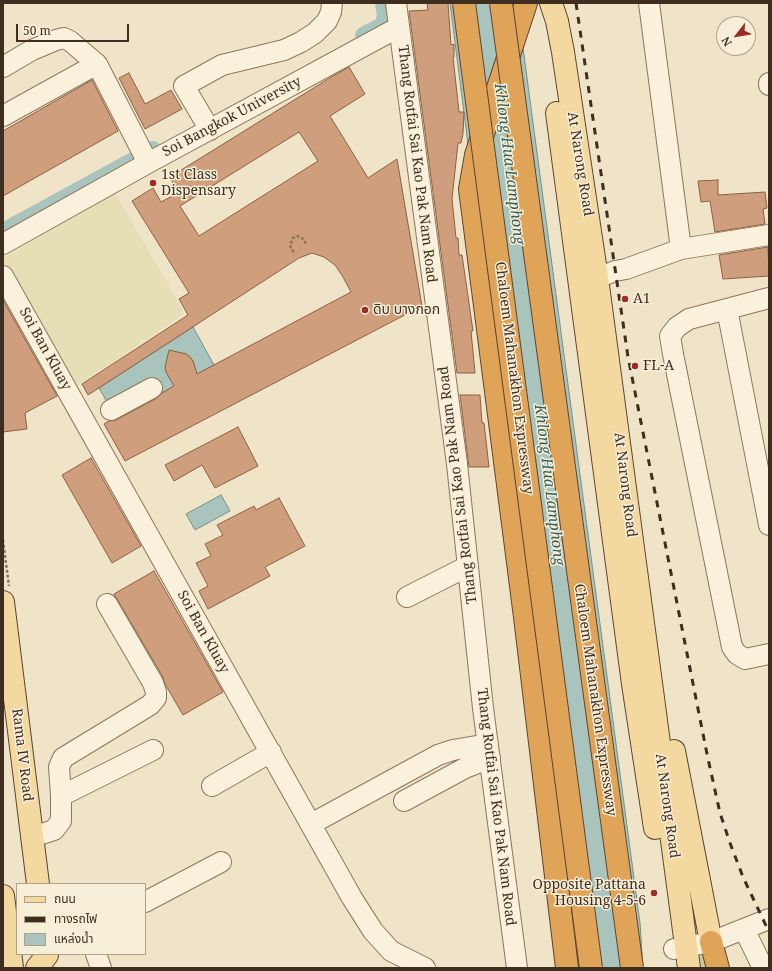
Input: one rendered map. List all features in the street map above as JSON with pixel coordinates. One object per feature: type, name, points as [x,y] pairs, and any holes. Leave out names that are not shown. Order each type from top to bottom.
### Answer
[{"type":"highway","name":"Chaloem Mahanakhon Expressway","points":[[464,3],[591,968]]},
{"type":"highway","name":"Chaloem Mahanakhon Expressway","points":[[501,3],[632,968]]},
{"type":"highway","points":[[526,3],[476,155],[470,189],[525,617],[567,968]]},
{"type":"highway","points":[[711,942],[718,968]]},
{"type":"main road","name":"At Narong Road","points":[[544,3],[545,21],[632,676],[679,955],[689,968]]},
{"type":"main road","name":"At Narong Road","points":[[551,3],[557,21],[563,52],[597,278],[638,592],[679,955]]},
{"type":"main road","points":[[638,592],[658,670],[711,942]]},
{"type":"main road","name":"Rama IV Road","points":[[3,602],[38,883]]},
{"type":"main road","points":[[3,896],[12,968]]},
{"type":"street","points":[[210,130],[184,86],[222,65],[284,50],[302,42],[315,33],[324,24],[331,12],[332,3]]},
{"type":"street","name":"Thang Rotfai Sai Kao Pak Nam Road","points":[[396,3],[457,464],[489,751],[517,968]]},
{"type":"street","points":[[649,3],[681,249]]},
{"type":"street","name":"Soi Bangkok University","points":[[3,244],[144,155],[210,130],[400,27]]},
{"type":"street","points":[[3,67],[32,50],[56,40],[64,38],[70,41],[97,64],[144,155]]},
{"type":"street","points":[[3,116],[97,64]]},
{"type":"street","points":[[597,278],[681,249],[769,235]]},
{"type":"street","name":"Soi Ban Kluay","points":[[3,276],[100,416],[271,752],[352,898],[373,931],[391,951],[396,963],[425,968]]},
{"type":"street","points":[[769,298],[689,319],[677,327],[670,336],[732,647],[737,654],[745,659],[769,654]]},
{"type":"street","points":[[727,309],[769,525]]},
{"type":"street","points":[[100,416],[152,388]]},
{"type":"street","points":[[408,597],[468,566]]},
{"type":"street","points":[[32,837],[54,830],[61,821],[59,767],[63,758],[150,705],[156,698],[153,682],[107,604]]},
{"type":"street","points":[[61,796],[153,750]]},
{"type":"street","points":[[311,824],[438,755],[453,750],[489,751]]},
{"type":"street","points":[[404,801],[465,768],[489,751]]},
{"type":"street","points":[[212,786],[271,752]]},
{"type":"street","points":[[146,901],[221,862]]},
{"type":"street","points":[[679,955],[769,919]]},
{"type":"street","points":[[744,929],[763,968]]},
{"type":"street","points":[[96,955],[101,968]]},
{"type":"path","points":[[294,252],[290,245],[293,238],[297,236],[301,237],[306,244]]},
{"type":"shaded area","points":[[115,193],[184,314],[74,388],[3,262],[3,258]]},
{"type":"green space","points":[[699,955],[706,958],[707,968],[697,968],[697,956]]},
{"type":"water","name":"Khlong Hua Lamphong","points":[[450,3],[517,3],[640,923],[643,968],[573,968]]},
{"type":"water","points":[[193,327],[214,365],[189,379],[194,370],[193,361],[186,354],[176,353],[185,381],[156,396],[107,402],[99,388]]},
{"type":"water","points":[[221,495],[230,511],[195,530],[186,514]]},
{"type":"building","points":[[427,3],[448,3],[451,45],[454,44],[453,57],[459,112],[464,112],[463,134],[461,143],[458,143],[452,199],[456,238],[458,238],[459,255],[462,255],[473,331],[471,331],[475,373],[457,373],[409,11],[428,10]]},
{"type":"building","name":"ดิบ บางกอก","points":[[349,67],[365,94],[330,116],[368,178],[397,159],[422,306],[125,461],[104,424],[109,421],[116,420],[157,398],[162,393],[174,386],[166,372],[165,367],[169,350],[186,354],[190,357],[193,361],[197,374],[351,292],[335,265],[324,257],[312,253],[299,258],[88,395],[82,384],[188,315],[179,299],[189,293],[132,201],[153,188],[161,202],[178,193],[170,177]],"holes":[[[299,132],[318,161],[199,236],[180,206]]]},
{"type":"building","points":[[129,73],[145,104],[171,90],[182,109],[145,129],[119,78]]},
{"type":"building","points":[[92,80],[118,131],[3,196],[3,131]]},
{"type":"building","points":[[718,180],[718,195],[765,192],[767,208],[763,209],[765,224],[715,232],[710,201],[701,202],[698,181]]},
{"type":"building","points":[[768,247],[769,276],[723,279],[719,255]]},
{"type":"building","points":[[3,300],[57,396],[25,413],[27,429],[3,432]]},
{"type":"building","points":[[460,395],[480,395],[482,423],[484,423],[489,467],[469,467]]},
{"type":"building","points":[[238,427],[258,466],[215,488],[202,465],[174,481],[165,465]]},
{"type":"building","points":[[91,458],[141,546],[112,563],[62,475]]},
{"type":"building","points":[[279,498],[305,546],[265,567],[270,576],[208,609],[199,591],[208,586],[196,563],[211,556],[205,544],[223,535],[217,525],[254,506],[256,510]]},
{"type":"building","points":[[154,571],[223,692],[183,715],[165,684],[163,677],[114,594]]},
{"type":"waterway","points":[[363,35],[382,25],[385,16],[383,3]]},
{"type":"waterway","points":[[3,231],[153,149]]},
{"type":"railway","points":[[576,3],[628,357],[707,754],[720,813],[730,843],[743,877],[769,932]]},
{"type":"place","name":"1st Class Dispensary","points":[[153,183]]},
{"type":"place","name":"A1","points":[[625,299]]},
{"type":"place","name":"ดิบ บางกอก","points":[[365,310]]},
{"type":"place","name":"FL-A","points":[[635,366]]},
{"type":"place","name":"Opposite Pattana Housing 4-5-6","points":[[654,893]]}]
